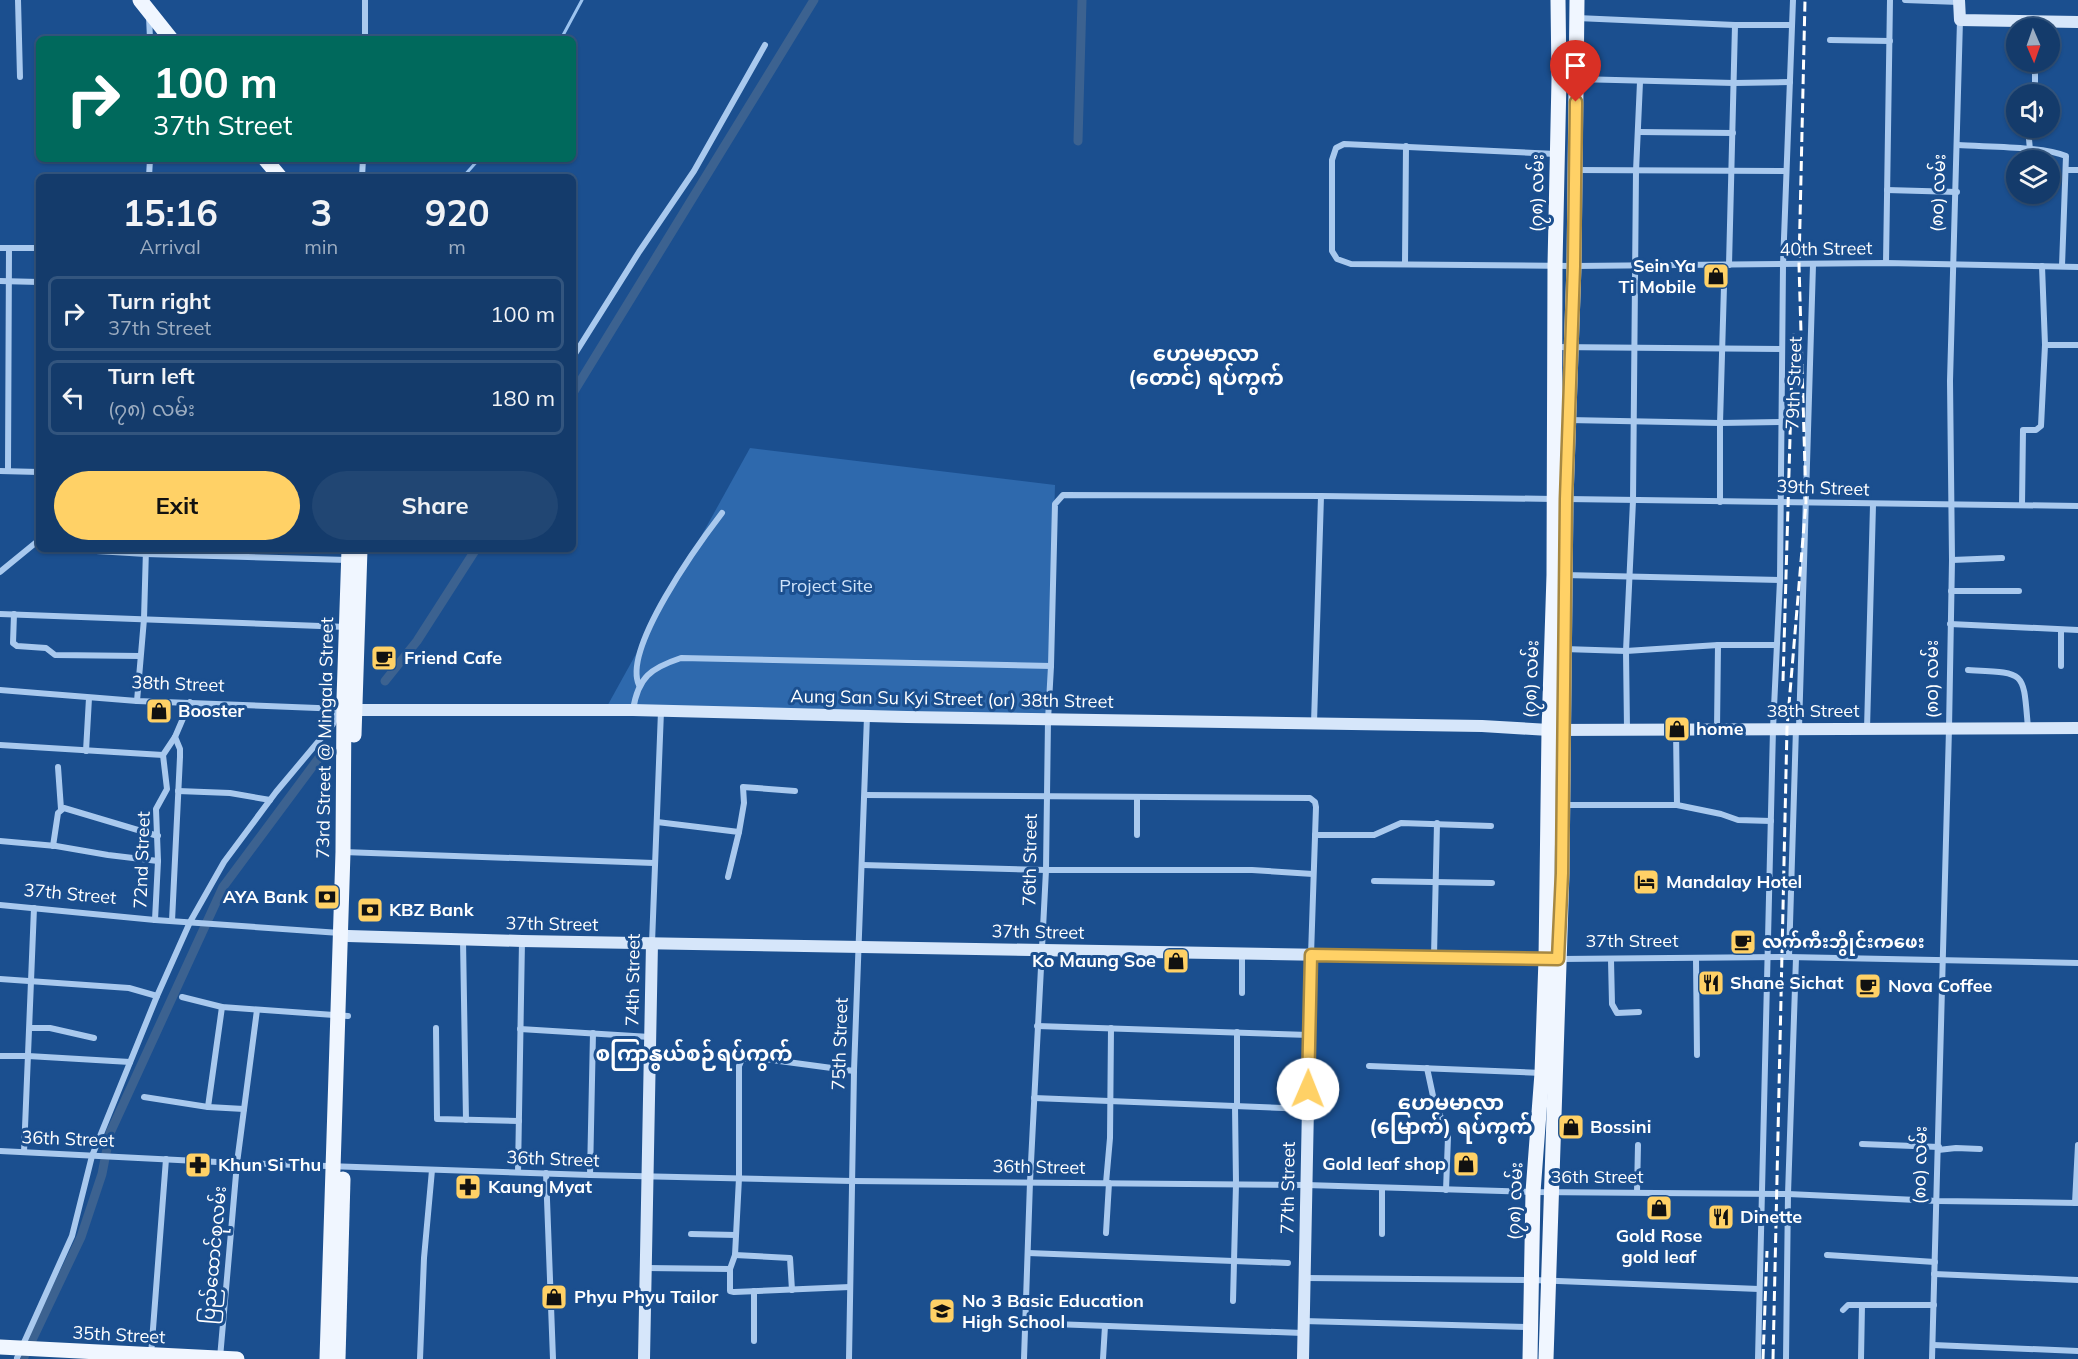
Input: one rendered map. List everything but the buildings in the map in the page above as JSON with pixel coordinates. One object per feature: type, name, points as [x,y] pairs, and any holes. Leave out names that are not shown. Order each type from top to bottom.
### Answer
[{"type":"main road","name":"(၇၈) လမ်း","points":[[1530,1359],[1530,1327],[1540,1281],[1551,1191],[1556,1108],[1552,959],[1561,420],[1554,347],[1560,80],[1558,0]]},
{"type":"main road","name":"(၇၈) လမ်း","points":[[1561,420],[1572,348],[1577,0]]},
{"type":"main road","points":[[144,6],[169,36]]},
{"type":"main road","points":[[268,162],[278,174]]},
{"type":"main road","name":"73rd Street @ Mingala Street","points":[[327,1359],[338,1167],[348,852],[346,709],[354,554]]},
{"type":"main road","name":"(၇၈) လမ်း","points":[[1546,1359],[1533,1192],[1563,805],[1556,729]]},
{"type":"main road","name":"73rd Street @ Mingala Street","points":[[338,1167],[338,1359]]},
{"type":"main road","name":"35th Street","points":[[0,1347],[28,1354]]},
{"type":"main road","name":"35th Street","points":[[0,1357],[28,1354],[237,1359]]},
{"type":"street","points":[[18,0],[20,77]]},
{"type":"street","points":[[365,0],[365,36]]},
{"type":"street","name":"79th Street","points":[[1758,1359],[1773,729],[1780,580],[1783,265],[1793,0]]},
{"type":"street","points":[[1886,263],[1890,0]]},
{"type":"street","points":[[1905,0],[1959,1]]},
{"type":"street","name":"(၈၀) လမ်း","points":[[1932,1359],[1949,729],[1952,560],[1950,381],[1958,145],[1959,1]]},
{"type":"street","points":[[144,6],[149,36]]},
{"type":"street","points":[[1576,18],[1735,25],[1792,25]]},
{"type":"street","points":[[1960,20],[2006,23]]},
{"type":"street","points":[[2060,23],[2078,22]]},
{"type":"street","points":[[1729,266],[1735,25]]},
{"type":"street","points":[[1830,40],[1890,41]]},
{"type":"street","points":[[576,352],[639,252],[694,171],[765,45]]},
{"type":"street","points":[[1576,79],[1640,82],[1790,82]]},
{"type":"street","points":[[1627,729],[1626,651],[1633,501],[1636,171],[1640,82]]},
{"type":"street","points":[[1639,132],[1732,133]]},
{"type":"street","points":[[1958,145],[2030,150],[2029,138]]},
{"type":"street","name":"40th Street","points":[[1406,146],[1344,144],[1336,148],[1332,160],[1332,251],[1337,259],[1351,264],[1729,266],[1886,263],[2078,267]]},
{"type":"street","points":[[1405,264],[1406,146],[1558,154]]},
{"type":"street","points":[[2060,154],[2066,156],[2062,266]]},
{"type":"street","points":[[1576,170],[1786,171]]},
{"type":"street","points":[[2066,170],[2078,170]]},
{"type":"street","points":[[1887,190],[1956,192]]},
{"type":"street","points":[[0,248],[36,248]]},
{"type":"street","points":[[8,471],[9,248]]},
{"type":"street","name":"79th Street","points":[[1789,957],[1813,265]]},
{"type":"street","points":[[2022,505],[2023,431],[2038,430],[2041,426],[2045,345],[2042,266]]},
{"type":"street","points":[[0,281],[36,282]]},
{"type":"street","points":[[1720,502],[1724,286]]},
{"type":"street","points":[[2045,345],[2078,345]]},
{"type":"street","points":[[1554,347],[1782,349]]},
{"type":"street","points":[[1561,420],[1781,422]]},
{"type":"street","points":[[0,471],[36,471]]},
{"type":"street","name":"39th Street","points":[[1055,504],[1063,495],[2078,506]]},
{"type":"street","points":[[1314,724],[1321,496]]},
{"type":"street","name":"76th Street","points":[[1024,1359],[1037,1026],[1046,870],[1055,504]]},
{"type":"street","points":[[1867,729],[1873,505]]},
{"type":"street","points":[[639,685],[636,679],[640,655],[652,621],[681,570],[722,513]]},
{"type":"street","points":[[0,572],[36,542]]},
{"type":"street","points":[[30,547],[36,548]]},
{"type":"street","points":[[137,701],[144,620],[146,552],[354,554]]},
{"type":"street","points":[[1952,560],[2002,558]]},
{"type":"street","points":[[1560,575],[1780,580]]},
{"type":"street","points":[[1951,591],[2019,591]]},
{"type":"street","points":[[0,614],[352,627]]},
{"type":"street","points":[[14,615],[13,642],[17,646],[46,648],[55,655],[67,653],[141,656]]},
{"type":"street","points":[[1950,624],[2078,630]]},
{"type":"street","points":[[2061,630],[2061,666]]},
{"type":"street","points":[[1558,649],[1626,651],[1718,645],[1776,645]]},
{"type":"street","points":[[1717,729],[1718,645]]},
{"type":"street","points":[[633,710],[639,685],[646,675],[664,664],[681,658],[1051,666]]},
{"type":"street","points":[[1968,670],[2009,672],[2022,681],[2028,728]]},
{"type":"street","name":"38th Street","points":[[0,690],[137,701],[346,709]]},
{"type":"street","points":[[86,751],[89,698]]},
{"type":"street","points":[[0,746],[163,755],[175,737],[190,702]]},
{"type":"street","points":[[28,1354],[72,1236],[92,1156],[157,996],[193,922],[224,862],[270,800],[346,709]]},
{"type":"street","name":"Aung San Su Kyi Street (or) 38th Street","points":[[346,709],[661,710],[1556,729]]},
{"type":"street","name":"74th Street","points":[[644,1359],[654,863],[661,710]]},
{"type":"street","name":"75th Street","points":[[849,1359],[854,1071],[867,716]]},
{"type":"street","name":"38th Street","points":[[1556,729],[2078,728]]},
{"type":"street","points":[[1676,729],[1677,805]]},
{"type":"street","points":[[172,921],[180,749],[175,737]]},
{"type":"street","name":"72nd Street","points":[[155,920],[158,861],[156,809],[167,789],[163,755]]},
{"type":"street","points":[[53,846],[58,813],[61,809],[57,767]]},
{"type":"street","points":[[728,877],[744,803],[743,787],[795,791]]},
{"type":"street","points":[[178,791],[230,793],[270,800]]},
{"type":"street","points":[[865,795],[1137,798],[1137,835]]},
{"type":"street","name":"77th Street","points":[[1137,798],[1310,798],[1315,802],[1303,1359]]},
{"type":"street","points":[[1563,805],[1677,805],[1738,820],[1771,820]]},
{"type":"street","points":[[61,809],[158,836]]},
{"type":"street","points":[[657,822],[739,832]]},
{"type":"street","points":[[1315,835],[1366,836],[1401,823],[1491,826]]},
{"type":"street","points":[[1434,956],[1437,823]]},
{"type":"street","points":[[0,841],[158,861]]},
{"type":"street","points":[[348,852],[654,863]]},
{"type":"street","points":[[862,865],[1046,870],[1252,870],[1313,874]]},
{"type":"street","points":[[1374,880],[1492,882]]},
{"type":"street","name":"37th Street","points":[[0,905],[344,935],[463,940],[1611,960],[1789,957],[2078,963]]},
{"type":"street","points":[[24,1152],[34,908]]},
{"type":"street","points":[[463,940],[466,1120]]},
{"type":"street","points":[[518,1172],[522,941]]},
{"type":"street","points":[[1242,954],[1242,993]]},
{"type":"street","points":[[1786,1359],[1788,1194],[1796,958]]},
{"type":"street","points":[[1696,959],[1697,1056]]},
{"type":"street","points":[[1611,960],[1614,1010],[1617,1013],[1639,1012]]},
{"type":"street","points":[[0,979],[129,988],[157,996]]},
{"type":"street","points":[[182,997],[222,1007],[343,1016]]},
{"type":"street","points":[[208,1107],[222,1007]]},
{"type":"street","name":"ပြည်ထောင်စုလမ်း","points":[[220,1358],[237,1163],[257,1010]]},
{"type":"street","points":[[1037,1026],[1309,1035]]},
{"type":"street","points":[[30,1028],[50,1028],[94,1038]]},
{"type":"street","points":[[436,1028],[436,1116],[440,1120],[519,1121]]},
{"type":"street","points":[[1106,1233],[1111,1028]]},
{"type":"street","points":[[520,1029],[650,1037]]},
{"type":"street","points":[[1233,1301],[1237,1032]]},
{"type":"street","points":[[590,1175],[593,1033]]},
{"type":"street","points":[[0,1056],[130,1062]]},
{"type":"street","points":[[850,1287],[730,1291],[730,1269],[735,1255],[739,1178],[739,1066],[742,1059],[750,1057],[854,1071]]},
{"type":"street","points":[[1369,1066],[1542,1073]]},
{"type":"street","points":[[1427,1068],[1433,1096],[1448,1137],[1446,1190]]},
{"type":"street","points":[[144,1097],[208,1107],[244,1109]]},
{"type":"street","points":[[1034,1098],[1308,1109]]},
{"type":"street","points":[[1862,1144],[1980,1149]]},
{"type":"street","points":[[1636,1192],[1638,1145]]},
{"type":"street","points":[[2077,1203],[2078,1145]]},
{"type":"street","name":"36th Street","points":[[0,1151],[237,1163],[590,1175],[852,1181],[1306,1185],[1533,1192],[1788,1194],[1938,1201],[2077,1203]]},
{"type":"street","points":[[151,1358],[166,1159]]},
{"type":"street","points":[[420,1359],[424,1258],[432,1170]]},
{"type":"street","points":[[546,1173],[553,1359]]},
{"type":"street","points":[[1382,1188],[1382,1234]]},
{"type":"street","points":[[691,1234],[736,1235]]},
{"type":"street","points":[[1028,1253],[1288,1263]]},
{"type":"street","points":[[735,1255],[790,1258],[792,1290]]},
{"type":"street","points":[[1827,1255],[1935,1262]]},
{"type":"street","points":[[646,1268],[730,1269]]},
{"type":"street","points":[[1934,1274],[2078,1280]]},
{"type":"street","points":[[1304,1278],[1540,1281],[1759,1289]]},
{"type":"street","points":[[754,1291],[754,1341]]},
{"type":"street","points":[[1843,1310],[1848,1305],[1934,1305]]},
{"type":"street","points":[[1861,1359],[1862,1305]]},
{"type":"street","points":[[1026,1323],[1105,1326],[1530,1327]]},
{"type":"street","points":[[1103,1359],[1105,1326]]},
{"type":"street","points":[[1933,1345],[2078,1351]]},
{"type":"green space","name":"Project Site","points":[[750,448],[1055,485],[1048,720],[605,710]]},
{"type":"waterway","points":[[563,36],[582,0]]},
{"type":"waterway","points":[[576,388],[814,0]]},
{"type":"waterway","points":[[1078,141],[1082,0]]},
{"type":"waterway","points":[[466,174],[476,162]]},
{"type":"waterway","points":[[385,681],[417,641],[474,552]]},
{"type":"waterway","points":[[23,1359],[81,1237],[102,1174],[110,1133],[223,887],[327,747]]},
{"type":"railway","points":[[1773,1359],[1787,728],[1806,502],[1799,265],[1805,0]]},
{"type":"railway","points":[[1783,681],[1793,333]]},
{"type":"railway","points":[[1763,1359],[1767,1251]]},
{"type":"place","name":"Sein Ya Ti Mobile","points":[[1716,276]]},
{"type":"place","name":"Friend Cafe","points":[[384,658]]},
{"type":"place","name":"Booster","points":[[159,711]]},
{"type":"place","name":"home","points":[[1677,729]]},
{"type":"place","name":"Mandalay Hotel","points":[[1646,882]]},
{"type":"place","name":"AYA Bank","points":[[327,897]]},
{"type":"place","name":"KBZ Bank","points":[[370,910]]},
{"type":"place","name":"လက်ကီးဘွိုင်းကဖေး","points":[[1743,942]]},
{"type":"place","name":"Ko Maung Soe","points":[[1176,961]]},
{"type":"place","name":"Shane Sichat","points":[[1711,983]]},
{"type":"place","name":"Nova Coffee","points":[[1868,986]]},
{"type":"place","name":"Bossini","points":[[1571,1127]]},
{"type":"place","name":"Gold leaf shop","points":[[1466,1164]]},
{"type":"place","name":"Khun Si Thu","points":[[198,1165]]},
{"type":"place","name":"Kaung Myat","points":[[468,1187]]},
{"type":"place","name":"Gold Rose gold leaf","points":[[1659,1208]]},
{"type":"place","name":"Dinette","points":[[1721,1217]]},
{"type":"place","name":"Phyu Phyu Tailor","points":[[554,1297]]},
{"type":"place","name":"No 3 Basic Education High School","points":[[942,1311]]},
{"type":"district","name":"ဟေမမာလာ (တောင်) ရပ်ကွက်","points":[[1206,366]]},
{"type":"district","name":"စကြာနွယ်စဉ်ရပ်ကွက်","points":[[694,1054]]},
{"type":"district","name":"ဟေမမာလာ (မြောက်) ရပ်ကွက်","points":[[1451,1115]]},
{"type":"route","points":[[1308,1089],[1311,955],[1558,959],[1562,873],[1566,499],[1572,348],[1576,102]]}]
